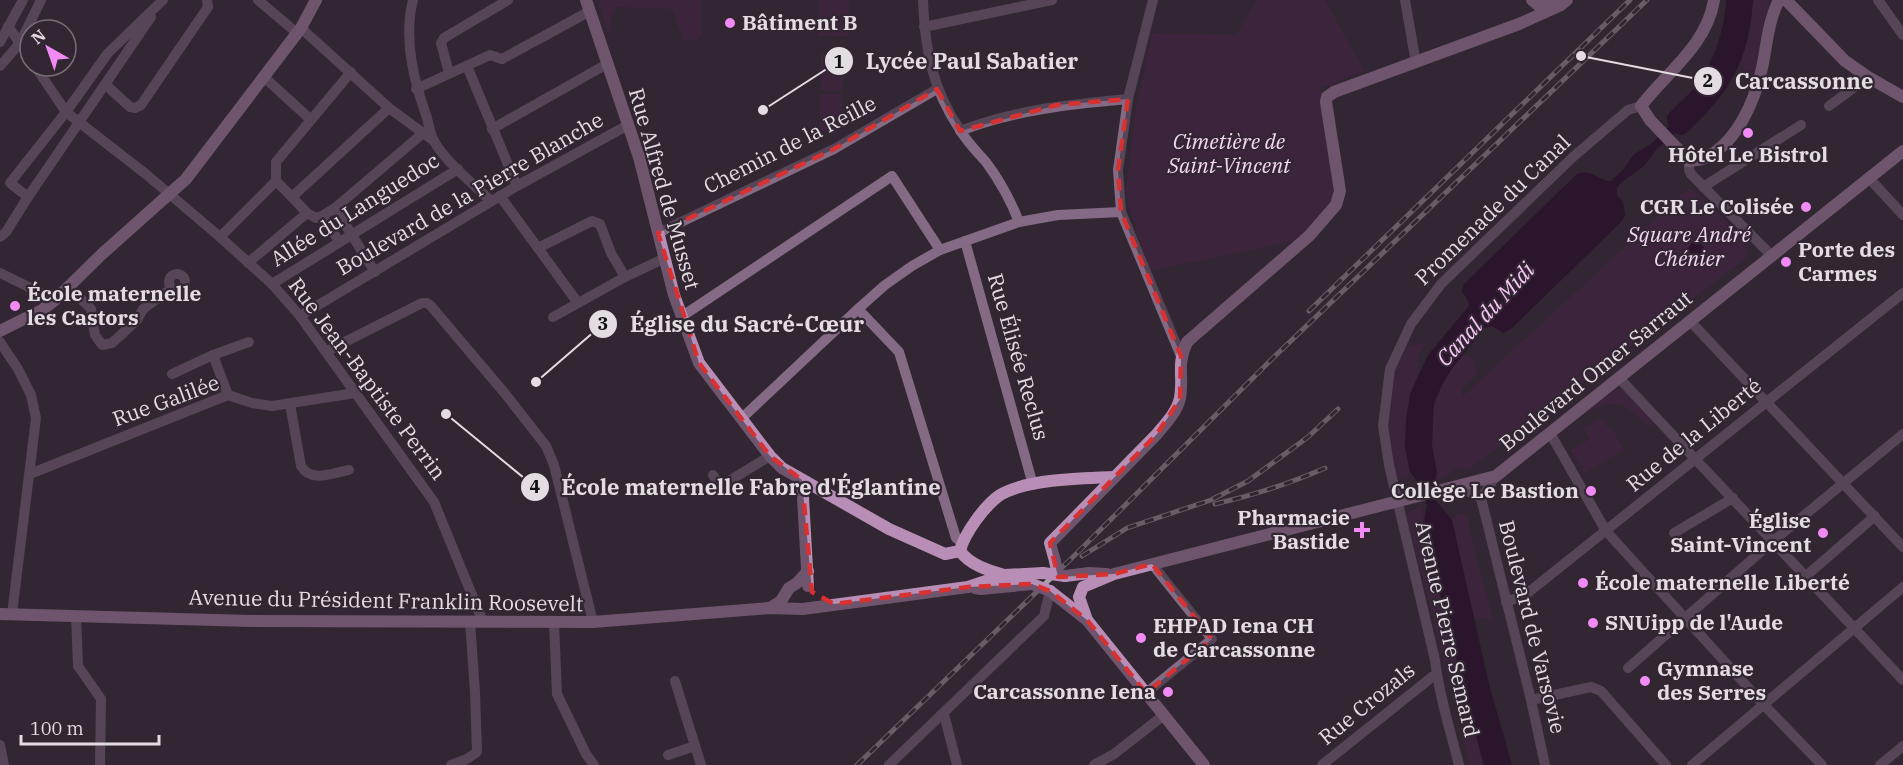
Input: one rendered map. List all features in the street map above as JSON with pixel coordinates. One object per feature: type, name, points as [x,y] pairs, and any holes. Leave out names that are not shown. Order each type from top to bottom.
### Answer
[{"type":"street","points":[[0,42],[23,0]]},
{"type":"street","points":[[32,18],[41,0]]},
{"type":"street","points":[[106,85],[130,107],[135,108],[141,105],[208,7],[207,0]]},
{"type":"street","points":[[258,0],[351,72],[388,108],[434,141],[458,169],[496,199],[538,248],[579,303]]},
{"type":"street","points":[[0,331],[42,310],[55,300],[123,234],[186,179],[299,30],[316,0]]},
{"type":"street","points":[[413,0],[410,12],[410,54],[416,89],[434,141]]},
{"type":"street","points":[[449,74],[441,43],[444,38],[508,0]]},
{"type":"street","points":[[923,0],[927,55],[937,89],[960,131],[988,165],[1010,200],[1019,222]]},
{"type":"street","points":[[924,27],[1052,0]]},
{"type":"street","points":[[1153,0],[1128,99],[1118,170],[1121,212],[1181,356]]},
{"type":"street","points":[[1405,0],[1416,63]]},
{"type":"street","points":[[1525,0],[1535,18]]},
{"type":"street","points":[[1532,0],[1538,5],[1550,7],[1564,2]]},
{"type":"street","points":[[1714,0],[1712,12],[1702,34],[1641,106],[1650,120],[1689,161],[1689,170],[1703,187],[1772,256]]},
{"type":"street","points":[[1689,161],[1708,156],[1729,139],[1738,127],[1757,87],[1771,15],[1779,0]]},
{"type":"street","points":[[1786,0],[1845,60],[1868,77],[1903,97]]},
{"type":"street","points":[[1878,0],[1902,30]]},
{"type":"street","points":[[0,237],[6,232],[162,1]]},
{"type":"street","points":[[28,197],[10,183],[66,112],[108,52],[162,1]]},
{"type":"street","points":[[1061,576],[1050,543],[1172,417],[1180,399],[1181,356],[1187,342],[1309,236],[1336,205],[1340,191],[1327,97],[1331,93],[1535,18],[1564,2]]},
{"type":"street","points":[[416,89],[490,55],[502,59],[588,5]]},
{"type":"street","name":"Rue Alfred de Musset","points":[[588,5],[639,157],[681,317],[699,363],[770,456],[782,468],[889,529],[945,554],[961,547]]},
{"type":"street","points":[[8,26],[18,40]]},
{"type":"street","points":[[0,66],[18,45]]},
{"type":"street","points":[[492,129],[608,64]]},
{"type":"street","points":[[467,66],[517,186]]},
{"type":"street","points":[[351,72],[276,162],[276,181],[307,213],[316,218],[335,208],[422,134]]},
{"type":"street","points":[[264,77],[310,119]]},
{"type":"street","points":[[1829,106],[1868,77]]},
{"type":"street","name":"Rue Jean-Baptiste Perrin","points":[[43,78],[66,112],[142,171],[220,237],[272,284],[300,316],[434,502],[483,622]]},
{"type":"street","name":"Chemin de la Reille","points":[[658,233],[834,149],[937,89]]},
{"type":"street","points":[[960,131],[1015,114],[1058,105],[1128,99]]},
{"type":"street","name":"Promenade du Canal","points":[[1401,501],[1389,465],[1383,426],[1390,369],[1411,324],[1441,284],[1573,157],[1628,110],[1641,106]]},
{"type":"street","points":[[292,197],[388,108]]},
{"type":"street","points":[[1703,187],[1801,124]]},
{"type":"street","name":"Boulevard de la Pierre Blanche","points":[[300,316],[517,186],[628,125]]},
{"type":"street","name":"Boulevard Omer Sarraut","points":[[1401,501],[1496,476],[1903,151]]},
{"type":"street","name":"Allée du Languedoc","points":[[272,284],[458,169]]},
{"type":"street","points":[[681,317],[892,176],[940,250]]},
{"type":"street","points":[[1869,178],[1903,215]]},
{"type":"street","points":[[220,237],[276,181]]},
{"type":"street","points":[[335,208],[375,272]]},
{"type":"street","points":[[741,419],[858,309],[912,266],[940,250],[1019,222],[1058,215],[1121,212]]},
{"type":"street","points":[[248,263],[307,213]]},
{"type":"street","points":[[322,216],[339,241]]},
{"type":"street","points":[[538,248],[592,221],[600,224],[611,253],[625,277]]},
{"type":"street","name":"Rue Élisée Reclus","points":[[964,241],[1033,484]]},
{"type":"street","points":[[553,317],[625,277],[665,258]]},
{"type":"street","points":[[0,273],[55,300]]},
{"type":"street","points":[[68,286],[91,309],[95,335],[102,345],[112,343],[137,320],[143,309],[172,288]]},
{"type":"street","name":"Rue de la Liberté","points":[[1506,602],[1525,596],[1903,293]]},
{"type":"street","points":[[327,351],[422,303],[431,306],[478,360],[546,446],[554,465],[593,622]]},
{"type":"street","points":[[858,309],[899,352],[956,538],[964,557],[982,568],[1004,575]]},
{"type":"street","points":[[1690,321],[1903,548]]},
{"type":"street","points":[[0,342],[18,369],[31,395],[36,418],[30,474],[6,614]]},
{"type":"street","points":[[172,374],[213,355],[249,342]]},
{"type":"street","points":[[213,355],[228,395]]},
{"type":"street","points":[[1619,378],[1903,680]]},
{"type":"street","name":"Rue Galilée","points":[[30,474],[228,395],[252,403],[272,406],[355,393]]},
{"type":"street","points":[[290,404],[301,466],[305,473],[313,476],[349,470]]},
{"type":"street","points":[[1550,433],[1606,531],[1764,705],[1822,765]]},
{"type":"street","points":[[1628,668],[1773,541],[1903,434]]},
{"type":"street","points":[[713,476],[718,483],[724,484],[770,456]]},
{"type":"street","name":"Boulevard de Varsovie","points":[[1480,498],[1496,476]]},
{"type":"street","points":[[961,547],[976,520],[999,495],[1033,484],[1114,477]]},
{"type":"street","points":[[786,595],[790,605],[800,607],[811,603],[806,587],[808,572],[802,480]]},
{"type":"street","name":"Boulevard de Varsovie","points":[[1458,486],[1480,498],[1532,700],[1545,765]]},
{"type":"street","points":[[1674,533],[1732,498]]},
{"type":"street","name":"Avenue du Président Franklin Roosevelt","points":[[1087,620],[1079,597],[1083,586],[1114,574],[1401,501]]},
{"type":"street","name":"Avenue Pierre Semard","points":[[1401,501],[1414,577],[1459,765]]},
{"type":"street","points":[[1806,576],[1875,516]]},
{"type":"street","points":[[1146,693],[1212,639],[1152,564]]},
{"type":"street","name":"Avenue du Président Franklin Roosevelt","points":[[6,614],[260,621],[593,622],[770,608],[784,610],[968,586],[1004,575],[1114,574]]},
{"type":"street","name":"Avenue du Président Franklin Roosevelt","points":[[968,586],[981,589],[1032,584],[1050,591],[1087,620]]},
{"type":"street","points":[[770,608],[786,595],[789,588],[806,587],[819,598],[834,604]]},
{"type":"street","points":[[1692,765],[1903,587]]},
{"type":"street","points":[[889,765],[1044,616],[1050,591]]},
{"type":"street","points":[[76,615],[78,666],[101,699],[100,765]]},
{"type":"street","points":[[1087,620],[1204,765]]},
{"type":"street","points":[[451,765],[477,752],[470,622]]},
{"type":"street","points":[[554,622],[556,694],[565,715],[594,765]]},
{"type":"street","name":"Rue Crozals","points":[[1322,765],[1437,675]]},
{"type":"street","points":[[675,681],[700,765]]},
{"type":"street","points":[[1532,700],[1591,687],[1596,688],[1666,765]]},
{"type":"street","points":[[944,714],[957,765]]},
{"type":"street","points":[[1094,765],[1114,754],[1164,715]]},
{"type":"street","points":[[0,745],[4,765]]},
{"type":"street","points":[[668,755],[695,746]]},
{"type":"street","points":[[1880,765],[1903,746]]},
{"type":"street","points":[[1114,754],[1121,765]]},
{"type":"highlighted area","points":[[937,89],[960,131],[1057,105],[1128,99],[1118,170],[1121,212],[1181,356],[1180,399],[1157,434],[1050,543],[1058,577],[1114,574],[1152,564],[1212,639],[1146,693],[1087,620],[1050,591],[1032,584],[968,587],[834,604],[812,592],[802,480],[770,456],[699,363],[658,233],[834,149]]},
{"type":"green space","points":[[599,0],[702,0],[702,34],[696,40],[683,41],[673,9],[617,7],[611,13],[611,26],[608,34]]},
{"type":"green space","points":[[818,0],[849,0],[849,36],[818,36]]},
{"type":"green space","name":"Cimetière de Saint-Vincent","points":[[1257,0],[1325,0],[1364,71],[1320,88],[1334,190],[1330,204],[1298,240],[1150,271],[1128,204],[1126,189],[1135,114],[1152,33],[1236,35]]},
{"type":"green space","points":[[1753,0],[1768,0],[1768,11],[1753,74],[1745,72],[1742,59],[1751,30]]},
{"type":"green space","points":[[821,53],[842,53],[843,91],[821,91]]},
{"type":"green space","points":[[820,94],[842,94],[841,131],[820,131]]},
{"type":"green space","name":"Square André Chénier","points":[[1689,188],[1741,235],[1746,244],[1747,257],[1468,470],[1455,467],[1450,474],[1438,480],[1432,442],[1433,414],[1447,378],[1464,353],[1474,361],[1477,373],[1462,388],[1462,397]]},
{"type":"green space","points":[[1424,343],[1417,360],[1419,370],[1410,394],[1406,420],[1405,448],[1410,472],[1405,478],[1396,478],[1383,426],[1395,364],[1404,347]]},
{"type":"green space","points":[[1624,390],[1655,422],[1649,427],[1619,404],[1605,405],[1583,414],[1612,391]]},
{"type":"green space","points":[[1602,418],[1608,428],[1611,427],[1624,450],[1584,473],[1571,450],[1590,439],[1584,428]]},
{"type":"green space","points":[[1422,506],[1423,525],[1430,557],[1483,765],[1470,765],[1407,516],[1410,511]]},
{"type":"green space","points":[[1467,514],[1472,542],[1493,619],[1474,617],[1452,520],[1457,515]]},
{"type":"water","name":"Canal du Midi","points":[[1726,0],[1753,0],[1751,22],[1742,58],[1725,90],[1685,134],[1675,133],[1657,149],[1644,166],[1617,188],[1617,195],[1623,202],[1625,216],[1620,223],[1511,329],[1503,333],[1492,326],[1485,328],[1454,366],[1434,403],[1432,445],[1437,472],[1434,485],[1437,502],[1452,520],[1489,684],[1512,765],[1484,765],[1430,557],[1423,525],[1427,506],[1421,486],[1410,472],[1405,448],[1410,394],[1428,355],[1469,306],[1462,291],[1464,284],[1577,174],[1587,173],[1611,181],[1623,170],[1634,154],[1651,144],[1668,127],[1667,116],[1697,85],[1713,55],[1721,33]]},
{"type":"water","points":[[1693,241],[1705,249],[1707,254],[1703,261],[1691,256],[1688,248]]},
{"type":"railway","points":[[1309,311],[1630,0]]},
{"type":"railway","points":[[857,765],[1077,553],[1273,358],[1647,0]]},
{"type":"railway","points":[[1082,556],[1127,528],[1211,500],[1248,481],[1308,437],[1338,409]]},
{"type":"railway","points":[[1215,504],[1271,489],[1325,468]]},
{"type":"place","name":"Bâtiment B","points":[[730,23]]},
{"type":"place","name":"Carcassonne","points":[[1581,56]]},
{"type":"place","name":"Lycée Paul Sabatier","points":[[763,110]]},
{"type":"place","name":"Hôtel Le Bistrol","points":[[1748,133]]},
{"type":"place","name":"CGR Le Colisée","points":[[1806,207]]},
{"type":"place","name":"Porte des Carmes","points":[[1786,262]]},
{"type":"place","name":"École maternelle les Castors","points":[[15,306]]},
{"type":"place","name":"Église du Sacré-Cœur","points":[[536,382]]},
{"type":"place","name":"École maternelle Fabre d'Églantine","points":[[446,414]]},
{"type":"place","name":"Collège Le Bastion","points":[[1591,491]]},
{"type":"place","name":"Pharmacie Bastide","points":[[1362,530]]},
{"type":"place","name":"Église Saint-Vincent","points":[[1823,533]]},
{"type":"place","name":"École maternelle Liberté","points":[[1583,583]]},
{"type":"place","name":"SNUipp de l'Aude","points":[[1593,623]]},
{"type":"place","name":"EHPAD Iena CH de Carcassonne","points":[[1141,638]]},
{"type":"place","name":"Gymnase des Serres","points":[[1645,681]]},
{"type":"place","name":"Carcassonne Iena","points":[[1168,692]]}]
